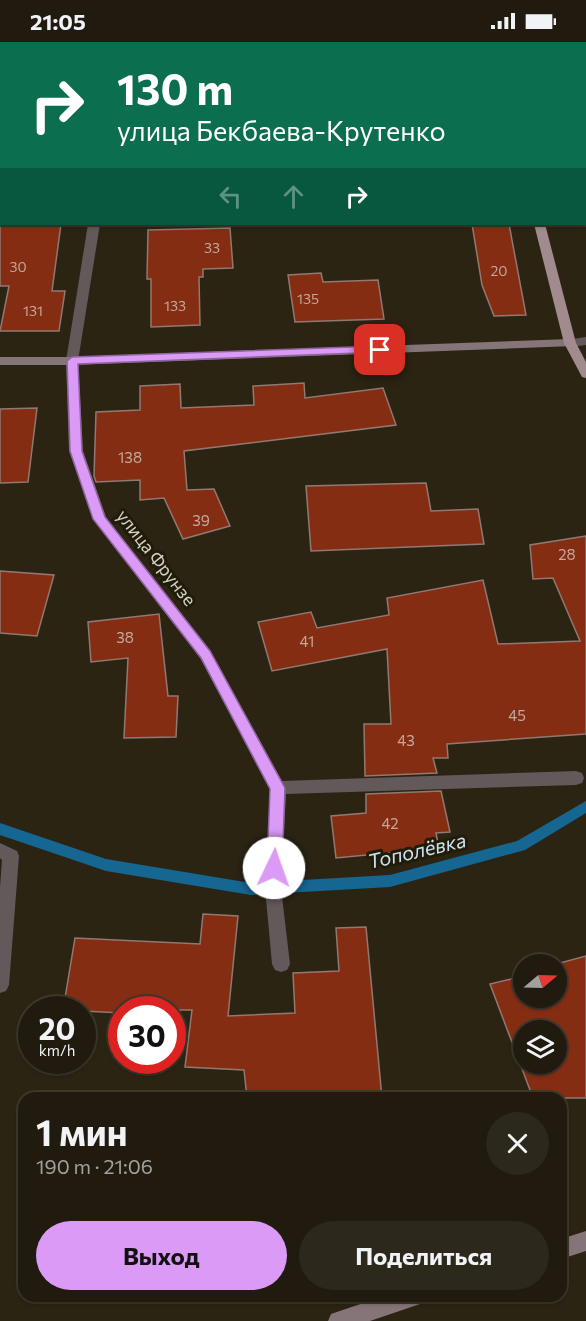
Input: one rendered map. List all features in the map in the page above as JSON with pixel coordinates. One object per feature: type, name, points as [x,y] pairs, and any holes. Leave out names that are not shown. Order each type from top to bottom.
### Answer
[{"type":"main road","points":[[539,225],[570,343],[586,374]]},
{"type":"street","name":"улица Фрунзе","points":[[94,225],[72,361],[76,451],[100,519],[205,654],[278,788]]},
{"type":"street","points":[[0,361],[72,361],[586,341]]},
{"type":"street","points":[[281,964],[273,888],[278,788],[576,778]]},
{"type":"street","points":[[0,850],[11,856],[0,985]]},
{"type":"street","points":[[567,1247],[586,1241]]},
{"type":"street","points":[[338,1321],[397,1302]]},
{"type":"building","points":[[0,225],[61,225],[52,291],[65,291],[59,331],[0,331],[9,286],[0,286]]},
{"type":"building","points":[[472,225],[509,225],[526,315],[494,316],[482,285]]},
{"type":"building","points":[[230,228],[233,268],[203,269],[203,277],[199,277],[200,325],[151,327],[151,279],[147,279],[148,230]]},
{"type":"building","points":[[321,273],[323,282],[378,280],[384,319],[295,322],[288,275]]},
{"type":"building","points":[[304,383],[305,398],[383,388],[396,425],[184,451],[187,490],[214,489],[230,526],[183,539],[164,498],[140,500],[140,480],[96,482],[94,476],[96,412],[140,410],[140,386],[180,384],[181,408],[254,405],[253,386]]},
{"type":"building","points":[[37,408],[28,482],[0,483],[0,409]]},
{"type":"building","points":[[426,483],[431,511],[478,509],[484,544],[311,551],[306,486]]},
{"type":"building","points":[[586,536],[586,734],[447,744],[448,758],[433,758],[437,773],[365,776],[364,724],[391,724],[387,649],[272,671],[258,622],[311,612],[317,628],[389,615],[387,598],[483,580],[498,644],[580,641],[553,578],[533,579],[530,545]]},
{"type":"building","points":[[0,571],[54,575],[37,636],[0,633]]},
{"type":"building","points":[[159,614],[168,696],[178,696],[176,737],[124,738],[128,658],[91,662],[88,622]]},
{"type":"building","points":[[441,791],[450,832],[436,833],[439,848],[336,858],[331,816],[366,813],[366,794]]},
{"type":"building","points":[[203,914],[238,916],[228,1016],[295,1013],[293,973],[339,971],[336,928],[366,927],[381,1092],[246,1092],[244,1070],[186,1067],[192,1010],[186,1010],[186,996],[108,996],[108,1012],[96,1012],[96,996],[65,996],[75,938],[200,944]]},
{"type":"building","points":[[586,956],[586,1098],[567,1098],[567,1092],[531,1092],[524,1074],[567,1074],[567,1020],[513,1020],[513,1045],[490,984],[513,979],[513,1008],[567,1008],[567,961]]},
{"type":"waterway","name":"Тополёвка","points":[[0,829],[106,865],[251,889],[390,881],[520,846],[586,806]]},
{"type":"route","points":[[274,868],[278,788],[205,654],[100,519],[76,451],[72,361],[380,350]]}]
